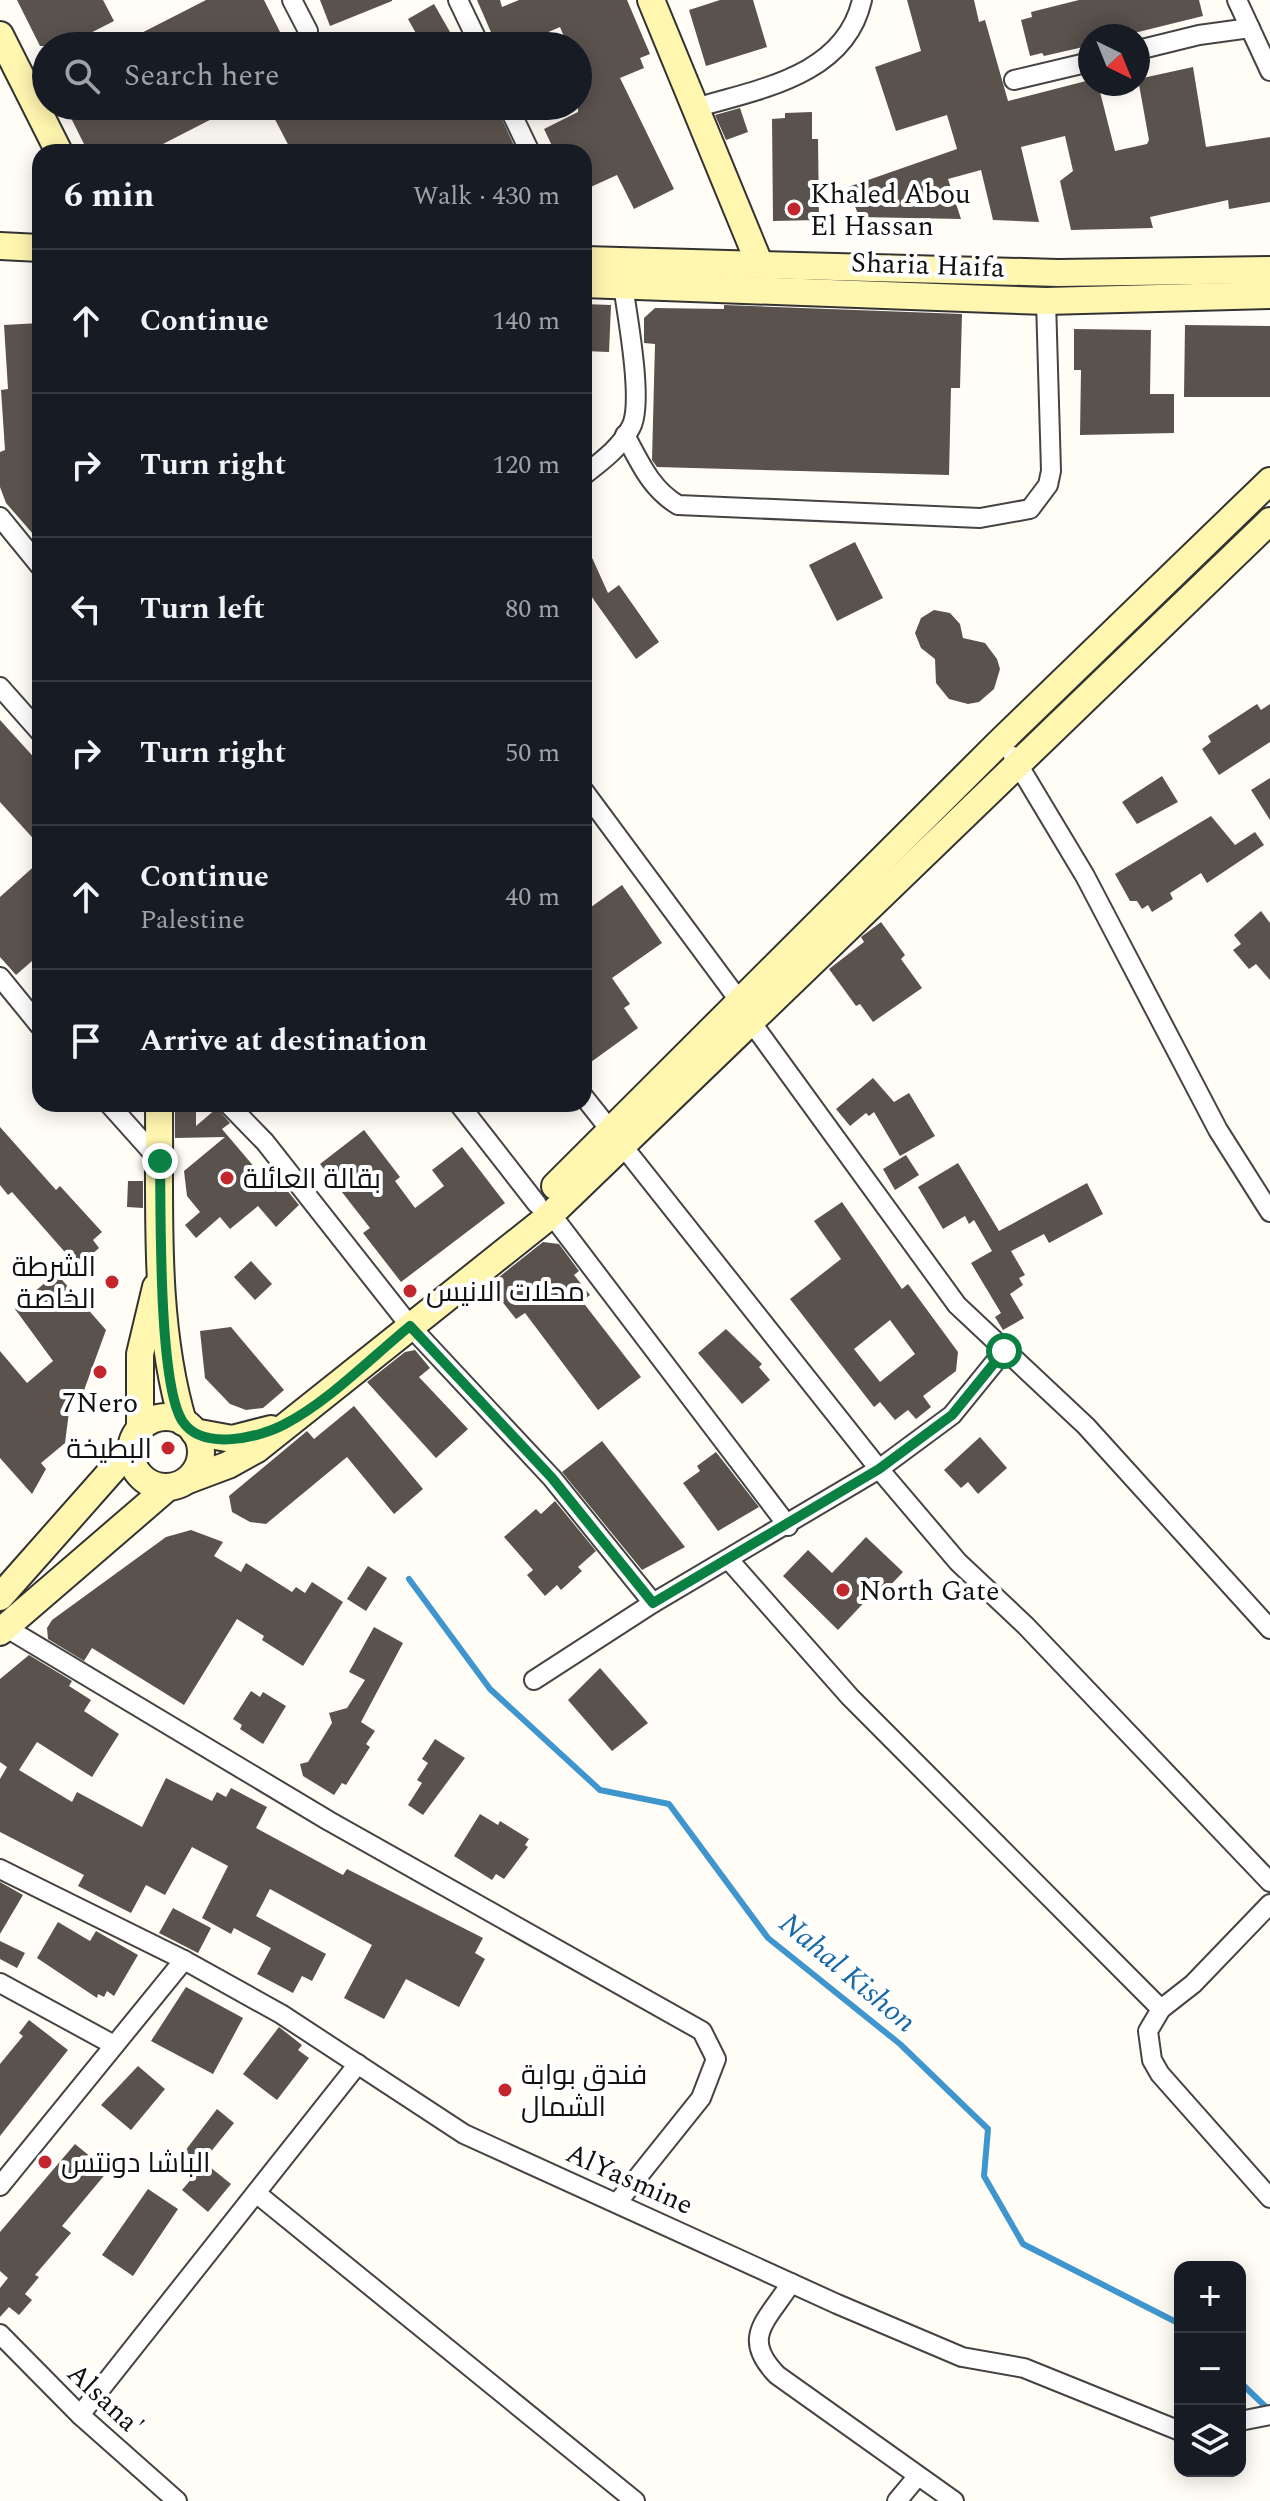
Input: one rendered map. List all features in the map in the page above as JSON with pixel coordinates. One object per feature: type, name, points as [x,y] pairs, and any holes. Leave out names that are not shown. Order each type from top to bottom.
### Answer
[{"type":"street","points":[[292,0],[308,31]]},
{"type":"street","points":[[458,0],[473,32]]},
{"type":"street","points":[[651,0],[760,265]]},
{"type":"street","points":[[695,108],[793,77],[825,61],[845,42],[862,0]]},
{"type":"street","points":[[1237,0],[1270,71]]},
{"type":"street","points":[[1150,47],[1199,35],[1250,28]]},
{"type":"street","points":[[0,35],[32,98]]},
{"type":"street","points":[[1014,80],[1078,65]]},
{"type":"street","points":[[43,120],[55,144]]},
{"type":"street","points":[[515,120],[526,144]]},
{"type":"street","points":[[0,246],[32,248]]},
{"type":"street","points":[[592,260],[1058,273],[1270,270]]},
{"type":"street","name":"Sharia Haifa","points":[[592,284],[1046,301],[1270,295]]},
{"type":"street","points":[[592,467],[633,423],[635,378],[623,285]]},
{"type":"street","points":[[625,435],[650,481],[662,496],[678,505],[980,518],[1014,515],[1030,509],[1042,498],[1051,471],[1046,301]]},
{"type":"street","points":[[747,1013],[1000,742],[1270,481]]},
{"type":"street","points":[[0,517],[32,556]]},
{"type":"street","points":[[162,1273],[152,1296],[140,1354],[136,1472],[144,1481],[177,1484],[228,1465],[257,1449],[473,1273],[544,1209],[747,1013],[1019,762],[1270,521]]},
{"type":"street","points":[[0,687],[32,723]]},
{"type":"street","points":[[1000,742],[1019,762],[1085,876],[1218,1130],[1270,1212]]},
{"type":"street","points":[[592,802],[957,1305],[1086,1426],[1270,1629]]},
{"type":"street","points":[[0,977],[32,1016]]},
{"type":"street","points":[[592,1107],[879,1469],[958,1562],[1037,1637],[1270,1882]]},
{"type":"street","points":[[116,1112],[160,1161]]},
{"type":"street","points":[[159,1112],[162,1273],[171,1382],[188,1427],[201,1449],[200,1460],[177,1484],[2,1630],[329,1821],[702,2031],[716,2059],[701,2098],[617,2203]]},
{"type":"street","points":[[236,1112],[265,1142],[410,1326],[552,1478],[653,1603]]},
{"type":"street","points":[[465,1112],[788,1526]]},
{"type":"street","points":[[534,1680],[653,1603],[788,1526],[879,1469],[952,1415],[1004,1351]]},
{"type":"street","points":[[0,1597],[135,1439],[160,1417],[232,1439],[286,1424]]},
{"type":"street","points":[[729,1560],[850,1697],[1161,2009]]},
{"type":"street","name":"AlYasmine","points":[[0,1869],[184,1960],[281,2014],[464,2134],[962,2357],[1024,2368],[1174,2429]]},
{"type":"street","points":[[1270,1904],[1193,1984],[1161,2009],[1148,2031],[1152,2060],[1174,2091],[1270,2198]]},
{"type":"street","points":[[0,2186],[184,1960]]},
{"type":"street","points":[[0,1983],[114,2045]]},
{"type":"street","points":[[80,2415],[358,2064]]},
{"type":"street","points":[[256,2193],[635,2501]]},
{"type":"street","points":[[791,2283],[759,2333],[756,2347],[761,2359],[777,2375],[954,2501]]},
{"type":"street","name":"Alsana'","points":[[0,2334],[80,2415],[177,2501]]},
{"type":"street","points":[[1246,2420],[1270,2415]]},
{"type":"street","points":[[897,2501],[917,2477]]},
{"type":"building","points":[[17,0],[103,0],[114,21],[92,32],[33,32]]},
{"type":"building","points":[[206,0],[264,0],[280,32],[222,32],[143,32]]},
{"type":"building","points":[[320,0],[392,0],[392,1],[330,26]]},
{"type":"building","points":[[477,0],[500,0],[502,7],[519,0],[627,0],[650,54],[640,58],[644,68],[620,78],[674,189],[634,209],[617,175],[592,186],[592,144],[551,144],[544,129],[562,120],[592,120],[592,32],[562,32],[560,27],[548,32],[491,32]]},
{"type":"building","points":[[720,0],[753,0],[767,47],[706,66],[689,10]]},
{"type":"building","points":[[907,0],[974,0],[979,22],[985,20],[1008,101],[1078,83],[1078,96],[1101,96],[1115,151],[1147,144],[1149,140],[1141,96],[1150,96],[1150,76],[1193,67],[1206,147],[1270,137],[1270,202],[1229,209],[1228,200],[1150,217],[1153,228],[1071,230],[1060,181],[1073,171],[1065,136],[1021,147],[1039,222],[993,220],[981,170],[948,179],[961,219],[859,217],[848,187],[957,149],[947,115],[896,131],[875,67],[921,51]]},
{"type":"building","points":[[1079,0],[1199,0],[1203,16],[1150,29],[1150,24],[1078,24],[1078,48],[1030,56],[1021,20],[1032,17],[1031,12]]},
{"type":"building","points":[[434,4],[450,32],[415,32],[408,19]]},
{"type":"building","points":[[740,108],[748,132],[726,140],[715,115]]},
{"type":"building","points":[[812,112],[812,139],[818,139],[819,220],[773,221],[772,119],[785,118],[785,113]]},
{"type":"building","points":[[72,120],[210,120],[163,144],[84,144]]},
{"type":"building","points":[[275,120],[502,120],[513,144],[288,144]]},
{"type":"building","points":[[592,304],[611,305],[609,352],[592,351]]},
{"type":"building","points":[[724,305],[962,314],[960,388],[951,388],[949,475],[657,467],[652,460],[655,344],[644,343],[644,318],[655,308],[724,309]]},
{"type":"building","points":[[32,323],[32,533],[6,503],[0,487],[0,452],[5,450],[1,390],[8,389],[4,325]]},
{"type":"building","points":[[1185,325],[1270,326],[1270,397],[1184,397]]},
{"type":"building","points":[[1074,329],[1151,330],[1150,394],[1174,394],[1174,433],[1080,435],[1081,370],[1074,370]]},
{"type":"building","points":[[855,542],[883,598],[837,621],[809,565]]},
{"type":"building","points":[[592,558],[608,593],[619,585],[659,642],[636,659],[592,597]]},
{"type":"building","points":[[934,610],[950,613],[960,624],[963,638],[985,643],[997,659],[1000,669],[994,689],[979,702],[968,704],[949,699],[936,683],[935,659],[921,648],[915,633],[921,618]]},
{"type":"building","points":[[1257,704],[1261,710],[1270,704],[1270,742],[1219,775],[1202,749],[1211,742],[1208,736]]},
{"type":"building","points":[[0,720],[32,755],[32,837],[0,802]]},
{"type":"building","points":[[1162,776],[1178,802],[1137,824],[1122,802]]},
{"type":"building","points":[[1270,778],[1270,820],[1251,790]]},
{"type":"building","points":[[1211,816],[1235,845],[1255,832],[1264,845],[1207,883],[1201,873],[1170,893],[1173,899],[1152,912],[1148,905],[1142,909],[1137,901],[1130,901],[1115,874]]},
{"type":"building","points":[[32,868],[32,961],[16,975],[0,957],[0,897]]},
{"type":"building","points":[[622,885],[662,943],[612,978],[630,1004],[624,1008],[638,1028],[592,1061],[592,906]]},
{"type":"building","points":[[1261,911],[1270,923],[1270,980],[1256,964],[1249,969],[1233,950],[1241,944],[1234,935]]},
{"type":"building","points":[[881,922],[905,955],[901,959],[922,988],[873,1022],[860,1004],[856,1006],[829,969],[864,942],[861,937]]},
{"type":"building","points":[[873,1078],[894,1102],[909,1093],[935,1136],[900,1156],[874,1112],[869,1116],[866,1113],[850,1126],[836,1109]]},
{"type":"building","points":[[175,1112],[196,1112],[196,1126],[212,1112],[220,1112],[230,1123],[222,1129],[261,1175],[269,1168],[299,1205],[276,1227],[258,1206],[230,1229],[220,1217],[196,1238],[185,1225],[200,1212],[187,1196],[184,1171],[225,1137],[175,1138]]},
{"type":"building","points":[[0,1127],[56,1190],[60,1186],[102,1232],[93,1240],[99,1248],[78,1267],[12,1192],[8,1195],[0,1185]]},
{"type":"building","points":[[364,1130],[400,1177],[395,1181],[415,1208],[444,1186],[432,1170],[462,1147],[505,1203],[401,1282],[363,1233],[370,1228],[320,1164]]},
{"type":"building","points":[[906,1155],[919,1175],[895,1190],[883,1169]]},
{"type":"building","points":[[958,1163],[999,1231],[1087,1183],[1103,1214],[1049,1243],[1044,1234],[1011,1251],[1025,1275],[1019,1278],[1023,1285],[1010,1294],[1024,1318],[1003,1330],[995,1317],[1001,1313],[971,1263],[992,1251],[974,1220],[969,1224],[965,1216],[943,1229],[918,1187]]},
{"type":"building","points":[[128,1181],[143,1181],[143,1208],[127,1207]]},
{"type":"building","points":[[842,1202],[902,1289],[908,1284],[958,1352],[956,1371],[923,1396],[931,1407],[916,1419],[908,1410],[895,1420],[880,1402],[874,1407],[790,1299],[841,1259],[814,1221]],"holes":[[[890,1320],[915,1354],[880,1382],[854,1349]]]},
{"type":"building","points":[[543,1242],[559,1244],[579,1271],[574,1275],[590,1295],[582,1301],[641,1377],[598,1410],[525,1313],[516,1319],[489,1285]]},
{"type":"building","points":[[251,1261],[272,1284],[255,1300],[234,1277]]},
{"type":"building","points":[[56,1273],[106,1330],[79,1404],[71,1396],[65,1443],[41,1463],[46,1469],[32,1494],[0,1458],[0,1351],[27,1383],[53,1361],[15,1309]]},
{"type":"building","points":[[231,1327],[284,1390],[263,1408],[246,1410],[230,1404],[205,1378],[200,1331]]},
{"type":"building","points":[[726,1329],[762,1364],[759,1367],[770,1380],[742,1404],[698,1353]]},
{"type":"building","points":[[415,1350],[430,1368],[419,1377],[468,1429],[436,1458],[367,1382],[405,1352]]},
{"type":"building","points":[[354,1406],[423,1489],[394,1514],[347,1457],[266,1524],[250,1522],[232,1512],[229,1496],[307,1431],[314,1439]]},
{"type":"building","points":[[980,1437],[1007,1468],[978,1494],[968,1482],[961,1488],[944,1470]]},
{"type":"building","points":[[602,1441],[685,1547],[642,1570],[562,1472]]},
{"type":"building","points":[[716,1452],[759,1507],[718,1531],[683,1483],[700,1471],[697,1466]]},
{"type":"building","points":[[555,1501],[596,1551],[578,1567],[582,1571],[561,1590],[557,1585],[545,1596],[527,1575],[533,1570],[504,1537],[536,1509],[541,1514]]},
{"type":"building","points":[[191,1530],[223,1542],[214,1556],[241,1572],[246,1563],[292,1592],[296,1587],[305,1593],[312,1582],[343,1602],[303,1666],[262,1640],[264,1636],[237,1619],[184,1705],[92,1648],[84,1661],[48,1639],[47,1628],[52,1620],[166,1537]]},
{"type":"building","points":[[866,1537],[903,1572],[880,1596],[875,1591],[838,1630],[783,1576],[808,1550],[832,1573]]},
{"type":"building","points":[[368,1566],[387,1578],[366,1611],[347,1599]]},
{"type":"building","points":[[374,1627],[403,1643],[361,1722],[375,1731],[366,1744],[370,1747],[346,1785],[342,1783],[334,1795],[303,1776],[300,1764],[308,1762],[332,1723],[329,1713],[347,1708],[365,1680],[349,1672]]},
{"type":"building","points":[[29,1655],[72,1681],[69,1686],[91,1700],[84,1711],[119,1734],[92,1777],[37,1742],[19,1770],[72,1802],[77,1792],[142,1827],[166,1778],[212,1801],[217,1792],[226,1797],[231,1788],[267,1807],[256,1828],[343,1875],[347,1869],[483,1938],[475,1953],[485,1959],[459,2007],[406,1979],[384,2019],[344,1998],[372,1945],[270,1889],[256,1916],[326,1954],[312,1981],[302,1976],[293,1993],[257,1974],[271,1948],[234,1928],[231,1934],[202,1918],[228,1866],[192,1847],[165,1895],[146,1885],[131,1913],[78,1886],[84,1875],[0,1832],[0,1779],[7,1767],[0,1762],[0,1679]]},
{"type":"building","points":[[600,1668],[648,1723],[612,1751],[568,1700]]},
{"type":"building","points":[[251,1691],[260,1697],[263,1692],[286,1706],[263,1744],[240,1729],[242,1725],[233,1719]]},
{"type":"building","points":[[435,1739],[465,1758],[423,1815],[408,1805],[422,1783],[417,1780],[428,1763],[422,1759]]},
{"type":"building","points":[[480,1814],[498,1825],[500,1821],[529,1839],[525,1845],[528,1847],[504,1879],[496,1874],[492,1880],[454,1856]]},
{"type":"building","points":[[0,1882],[23,1895],[0,1934]]},
{"type":"building","points":[[173,1908],[211,1928],[198,1953],[159,1933]]},
{"type":"building","points":[[58,1922],[90,1941],[96,1931],[138,1955],[114,1996],[107,1991],[104,1997],[98,1994],[97,1998],[37,1958]]},
{"type":"building","points":[[0,1941],[25,1953],[17,1968],[0,1959]]},
{"type":"building","points":[[186,1987],[243,2018],[213,2074],[151,2041]]},
{"type":"building","points":[[29,2020],[68,2050],[0,2136],[0,2064],[23,2036],[19,2033]]},
{"type":"building","points":[[279,2027],[302,2045],[298,2050],[309,2058],[277,2100],[243,2074]]},
{"type":"building","points":[[138,2066],[165,2089],[131,2130],[101,2105]]},
{"type":"building","points":[[217,2109],[234,2123],[201,2164],[185,2151]]},
{"type":"building","points":[[75,2144],[108,2171],[62,2226],[71,2233],[35,2275],[39,2277],[25,2294],[32,2300],[19,2315],[9,2307],[0,2317],[0,2288],[8,2278],[0,2271],[0,2232]]},
{"type":"building","points":[[205,2163],[231,2184],[208,2212],[182,2190]]},
{"type":"building","points":[[148,2189],[178,2209],[133,2276],[102,2255]]},
{"type":"waterway","name":"Nahal Kishon","points":[[409,1579],[490,1689],[600,1790],[669,1804],[768,1938],[900,2044],[988,2129],[984,2176],[1023,2244],[1174,2321]]},
{"type":"waterway","name":"Nahal Kishon","points":[[1246,2388],[1269,2410]]},
{"type":"place","name":"Khaled Abou El Hassan","points":[[794,209]]},
{"type":"place","name":"بقالة العائلة","points":[[227,1178]]},
{"type":"place","name":"الشرطة الخاصة","points":[[112,1282]]},
{"type":"place","name":"محلات الانيس","points":[[410,1291]]},
{"type":"place","name":"7Nero","points":[[100,1372]]},
{"type":"place","name":"البطيخة","points":[[168,1448]]},
{"type":"place","name":"North Gate","points":[[843,1590]]},
{"type":"place","name":"فندق بوابة الشمال","points":[[505,2090]]},
{"type":"place","name":"الباشا دونتس","points":[[45,2162]]},
{"type":"route","points":[[160,1161],[162,1273],[171,1382],[183,1422],[194,1432],[232,1439],[252,1436],[286,1424],[410,1326],[552,1478],[653,1603],[788,1526],[879,1469],[952,1415],[1004,1351]]}]
